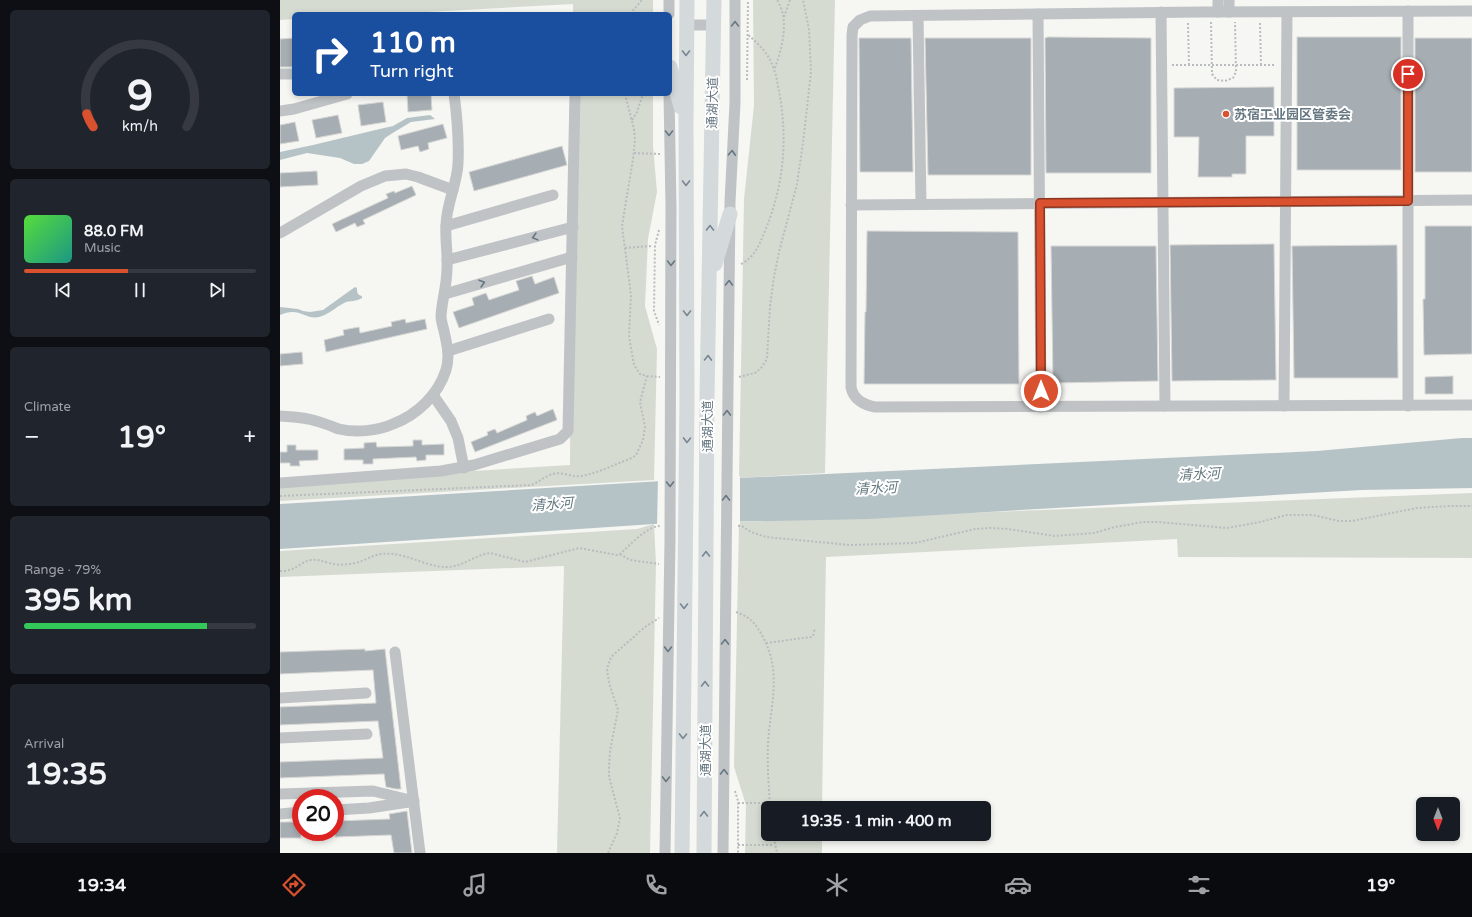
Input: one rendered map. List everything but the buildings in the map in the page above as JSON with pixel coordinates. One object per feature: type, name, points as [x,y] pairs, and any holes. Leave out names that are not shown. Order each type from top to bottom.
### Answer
[{"type":"main road","name":"通湖大道","points":[[681,850],[687,401],[687,0]]},
{"type":"main road","name":"通湖大道","points":[[704,853],[707,397],[714,0]]},
{"type":"main road","points":[[672,74],[686,123]]},
{"type":"main road","points":[[709,282],[730,214]]},
{"type":"street","points":[[669,0],[669,12]]},
{"type":"street","points":[[723,853],[730,177],[735,103],[735,0]]},
{"type":"street","points":[[1218,0],[1218,12]]},
{"type":"street","points":[[1229,18],[1230,0]]},
{"type":"street","points":[[1408,11],[1408,406]]},
{"type":"street","points":[[1472,11],[1287,12],[1229,18],[1218,12],[870,16],[860,20],[853,27],[851,204],[851,387],[852,393],[866,405],[875,407],[1472,406]]},
{"type":"street","points":[[1161,12],[1165,406]]},
{"type":"street","points":[[1284,406],[1287,12]]},
{"type":"street","points":[[1038,14],[1041,407]]},
{"type":"street","points":[[918,16],[921,204]]},
{"type":"street","points":[[687,25],[713,25]]},
{"type":"street","points":[[280,74],[292,74]]},
{"type":"street","points":[[280,111],[294,109],[340,96]]},
{"type":"street","points":[[280,416],[316,421],[341,429],[375,429],[392,425],[403,420],[426,403],[441,382],[446,368],[448,351],[441,318],[442,302],[446,287],[446,226],[448,205],[453,190],[458,164],[454,96]]},
{"type":"street","points":[[280,483],[464,468],[560,439],[568,431],[575,96]]},
{"type":"street","points":[[664,853],[670,540],[671,207],[669,96]]},
{"type":"street","points":[[280,232],[361,186],[385,176],[406,174],[453,190]]},
{"type":"street","points":[[446,226],[554,195]]},
{"type":"street","points":[[851,204],[1472,200]]},
{"type":"street","points":[[447,260],[573,227]]},
{"type":"street","points":[[445,294],[572,256]]},
{"type":"street","points":[[448,351],[549,318]]},
{"type":"street","points":[[433,395],[451,421],[458,438],[464,468]]},
{"type":"street","points":[[396,652],[420,853]]},
{"type":"street","points":[[280,698],[366,693]]},
{"type":"street","points":[[280,738],[367,734]]},
{"type":"street","points":[[280,794],[373,791],[414,801]]},
{"type":"street","points":[[344,809],[369,808],[414,801]]},
{"type":"street","points":[[280,814],[292,813]]},
{"type":"path","points":[[632,12],[642,0]]},
{"type":"path","points":[[777,0],[784,18]]},
{"type":"path","points":[[774,69],[782,40],[784,18],[790,0]]},
{"type":"path","points":[[733,378],[755,373],[761,368],[767,359],[770,306],[774,277],[797,184],[808,102],[811,72],[811,49],[807,16],[803,0]]},
{"type":"path","points":[[1218,12],[1210,23],[1211,65],[1212,74],[1216,80],[1225,81],[1233,78],[1236,72],[1236,23]]},
{"type":"path","points":[[1229,18],[1236,23]]},
{"type":"path","points":[[1229,18],[1236,23]]},
{"type":"path","points":[[1189,65],[1188,23],[1195,23]]},
{"type":"path","points":[[1210,23],[1217,23]]},
{"type":"path","points":[[1254,23],[1261,23],[1261,65]]},
{"type":"path","points":[[740,264],[746,261],[755,252],[770,219],[779,190],[784,149],[782,110],[774,69],[764,49],[747,34]]},
{"type":"path","points":[[1161,65],[1286,65]]},
{"type":"path","points":[[626,96],[635,140],[622,226],[631,295],[629,336],[630,349],[634,365],[640,374],[664,378]]},
{"type":"path","points":[[632,121],[638,112],[642,96]]},
{"type":"path","points":[[634,153],[663,154]]},
{"type":"path","points":[[624,248],[652,246]]},
{"type":"path","points":[[280,496],[531,485],[543,478],[558,473],[576,477],[591,474],[632,458],[636,455],[643,440],[645,427],[640,402],[647,376]]},
{"type":"path","points":[[734,526],[742,526],[751,532],[766,537],[850,545],[915,542],[991,528],[1055,536],[1094,532],[1143,522],[1227,528],[1287,515],[1313,515],[1339,521],[1352,521],[1417,508],[1472,506]]},
{"type":"path","points":[[280,571],[289,570],[304,561],[313,559],[340,565],[359,563],[373,556],[382,554],[399,554],[427,564],[447,567],[454,566],[490,553],[525,562],[579,548],[617,555],[643,534],[656,526],[664,526]]},
{"type":"path","points":[[620,554],[630,560],[662,565]]},
{"type":"path","points":[[731,611],[746,616],[756,624],[772,660],[774,690],[771,704],[768,745],[770,801]]},
{"type":"path","points":[[608,853],[617,833],[620,818],[609,777],[610,751],[618,710],[609,683],[607,669],[612,658],[634,636],[644,627],[661,617]]},
{"type":"path","points":[[766,644],[811,637],[813,636],[815,628]]},
{"type":"path","points":[[738,803],[761,803]]},
{"type":"path","points":[[774,841],[777,853]]},
{"type":"path","points":[[738,845],[774,845]]},
{"type":"shaded area","points":[[280,0],[653,0],[653,12],[573,12],[573,4],[427,12],[292,12],[292,19],[280,20]]},
{"type":"shaded area","points":[[753,0],[835,0],[825,473],[739,478],[744,199],[754,105]]},
{"type":"shaded area","points":[[572,96],[653,96],[653,146],[657,192],[648,239],[645,306],[657,349],[654,480],[280,501],[280,483],[570,465]]},
{"type":"shaded area","points":[[1472,493],[1472,558],[1178,557],[1177,539],[826,557],[822,801],[761,801],[761,841],[822,841],[822,853],[745,853],[746,805],[734,767],[739,522]]},
{"type":"shaded area","points":[[654,524],[656,564],[650,853],[557,853],[564,566],[280,577],[280,551],[637,529]]},
{"type":"water","points":[[430,115],[435,119],[411,122],[385,138],[369,161],[362,164],[354,164],[340,158],[307,153],[280,160],[280,152],[393,126],[407,118]]},
{"type":"water","points":[[355,287],[362,298],[344,303],[322,316],[310,317],[297,312],[280,315],[280,307],[310,312],[323,310]]},
{"type":"water","name":"清水河","points":[[1472,438],[1472,488],[1361,490],[869,519],[669,523],[280,549],[280,504],[679,480],[1317,451]]},
{"type":"pier","points":[[740,476],[740,524],[657,526],[658,479]]},
{"type":"place","name":"苏宿工业园区管委会","points":[[1226,114]]},
{"type":"route","points":[[1041,391],[1040,203],[1408,201],[1408,74]]}]
